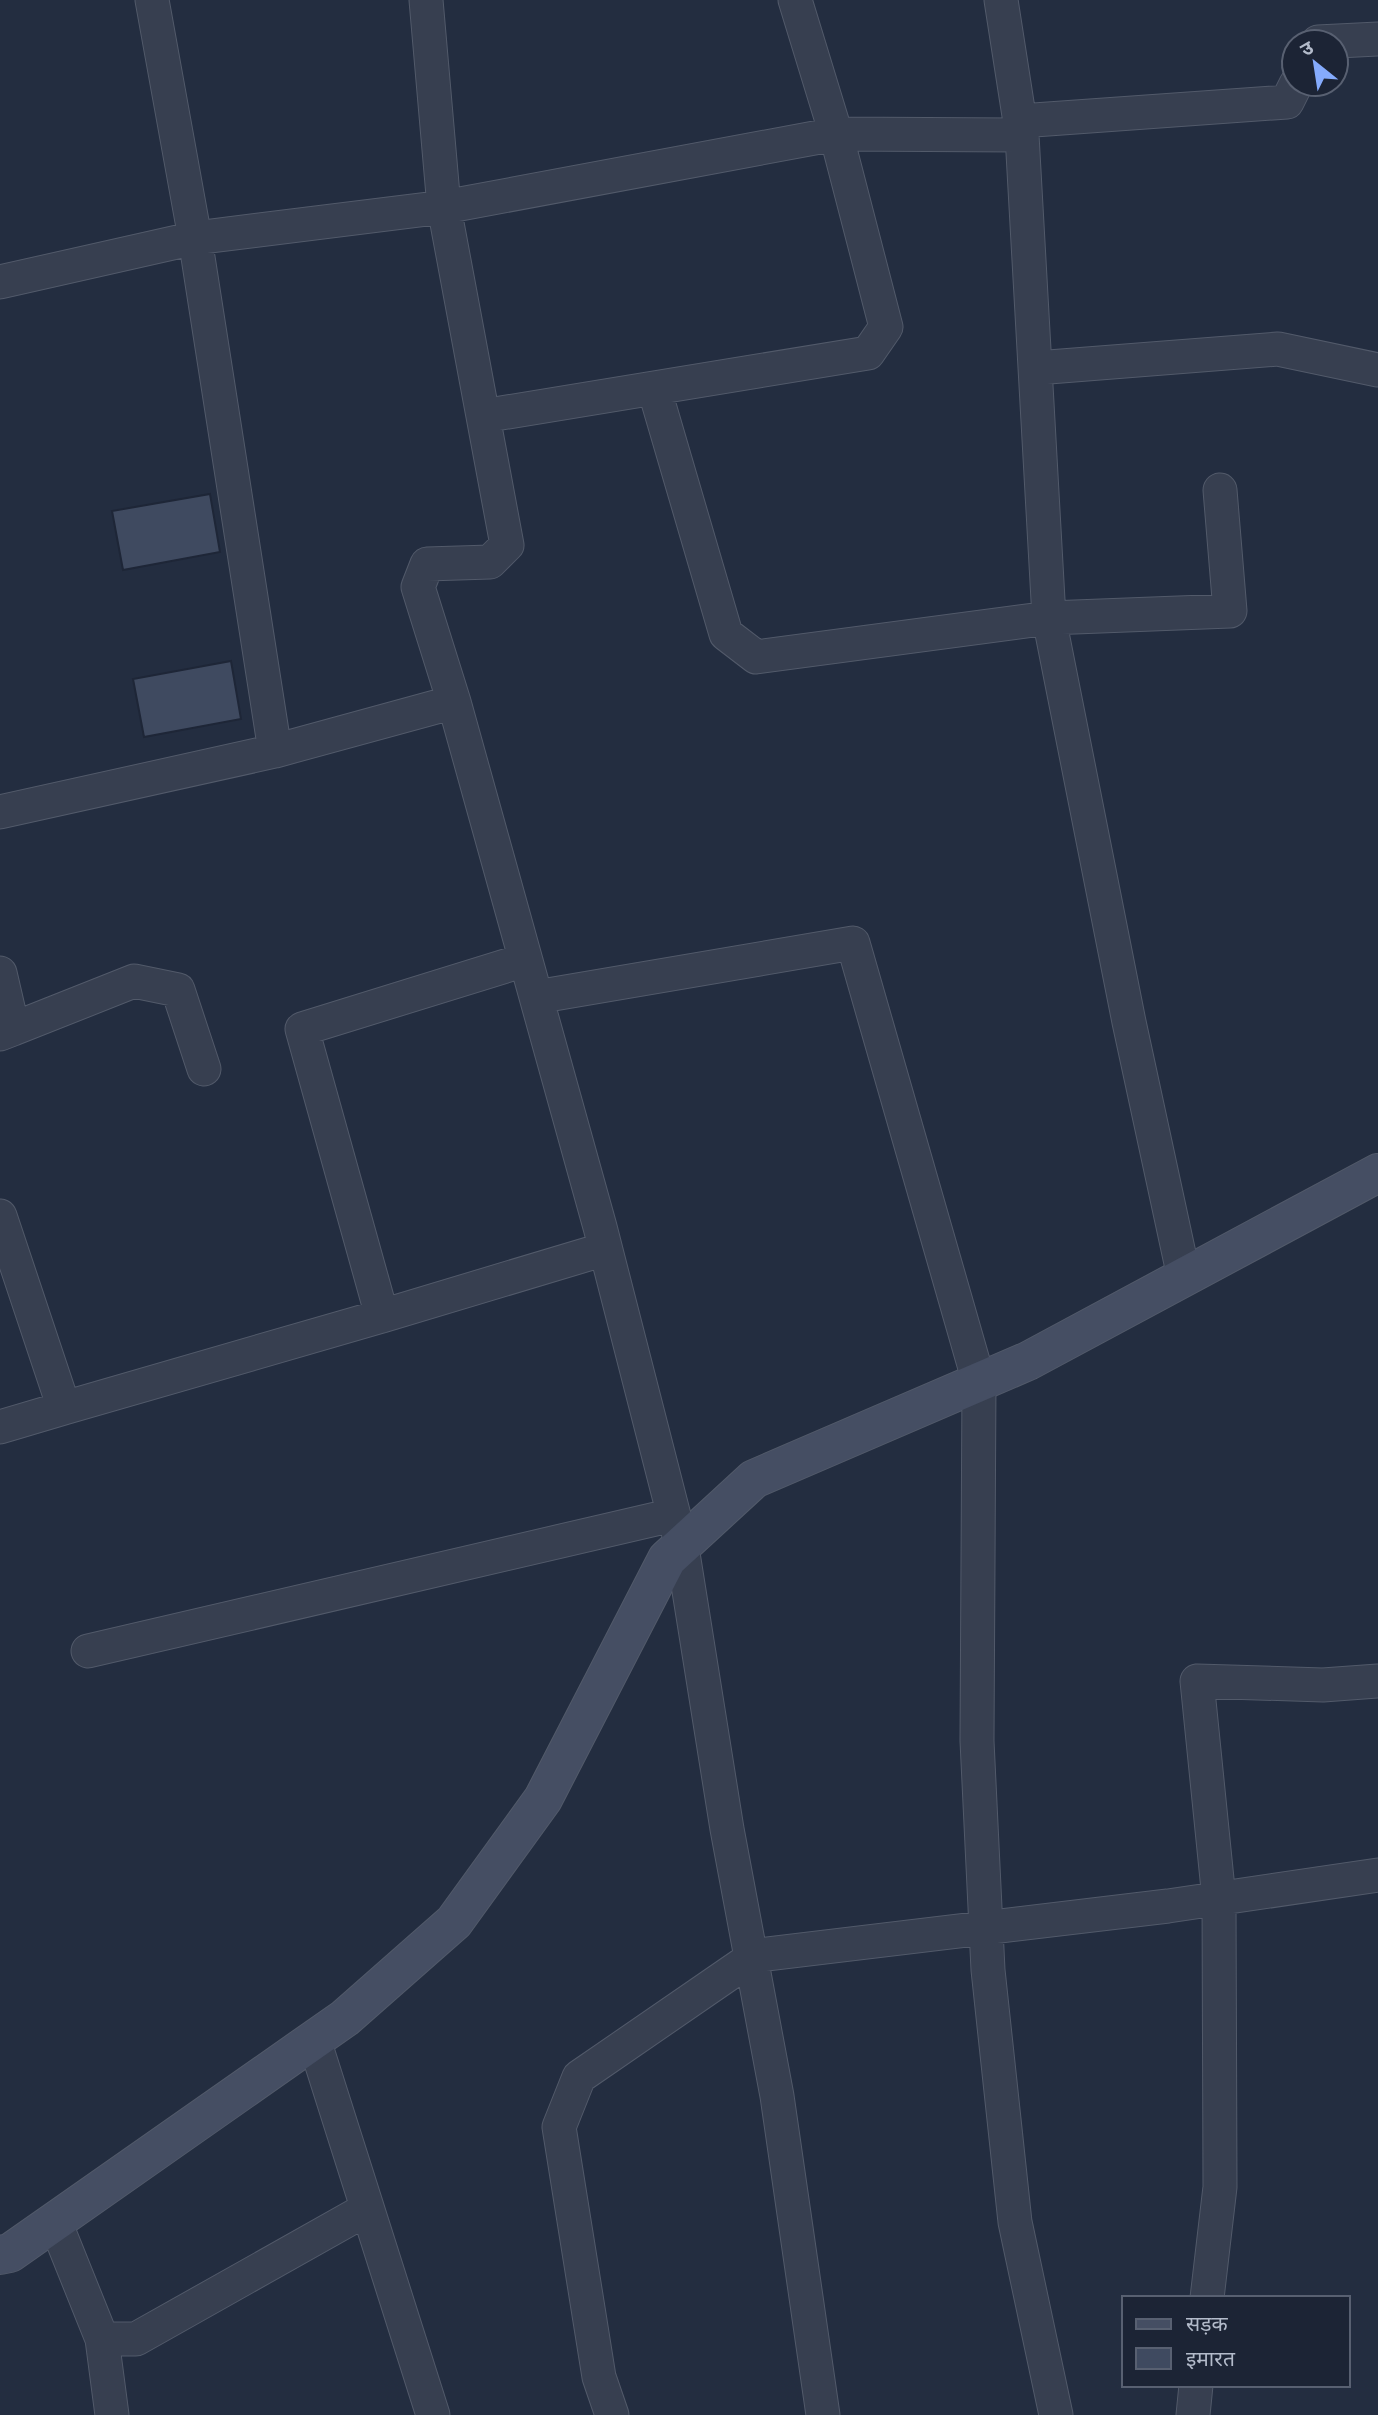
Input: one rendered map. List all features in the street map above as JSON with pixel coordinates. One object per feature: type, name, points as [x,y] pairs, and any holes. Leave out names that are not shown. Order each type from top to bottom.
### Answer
[{"type":"street","points":[[152,0],[195,238],[275,751]]},
{"type":"street","points":[[426,0],[444,207],[507,545],[490,562],[427,564],[418,587],[454,702],[536,997],[605,1249],[677,1531],[727,1829],[777,2096],[823,2415]]},
{"type":"street","points":[[483,416],[869,353],[886,327],[836,134],[794,0]]},
{"type":"street","points":[[1001,0],[1021,128],[1049,618],[1129,1022],[1184,1277]]},
{"type":"street","points":[[1350,40],[1378,38]]},
{"type":"street","points":[[0,282],[195,238],[444,207],[836,134],[1021,128],[1287,102],[1289,98]]},
{"type":"street","points":[[1035,368],[1278,349],[1378,370]]},
{"type":"street","points":[[654,387],[726,634],[756,657],[1049,618],[1230,611],[1220,490]]},
{"type":"street","points":[[0,812],[275,751],[454,702]]},
{"type":"street","points":[[536,997],[853,943],[979,1382],[977,1741],[989,1970],[1015,2222],[1056,2415]]},
{"type":"street","points":[[382,1316],[302,1029],[525,960]]},
{"type":"street","points":[[0,973],[7,1031],[135,981],[178,990],[204,1069]]},
{"type":"street","points":[[88,1651],[677,1531],[754,1479],[1028,1361],[1378,1173]]},
{"type":"street","points":[[0,1216],[64,1408]]},
{"type":"street","points":[[0,1427],[605,1249]]},
{"type":"street","points":[[0,2255],[10,2253],[345,2018],[454,1922],[543,1800],[667,1559],[677,1531]]},
{"type":"street","points":[[1207,2296],[1220,2187],[1219,1899],[1197,1681],[1323,1685],[1378,1681]]},
{"type":"street","points":[[612,2415],[599,2377],[559,2127],[579,2077],[747,1962],[751,1956],[1219,1899],[1378,1875]]},
{"type":"street","points":[[314,2040],[433,2415]]},
{"type":"street","points":[[102,2339],[136,2339],[367,2209]]},
{"type":"street","points":[[55,2222],[102,2339],[112,2415]]},
{"type":"street","points":[[1193,2415],[1196,2387]]},
{"type":"building","points":[[210,494],[220,552],[123,570],[112,511]]},
{"type":"building","points":[[231,661],[241,719],[144,737],[133,679]]}]
